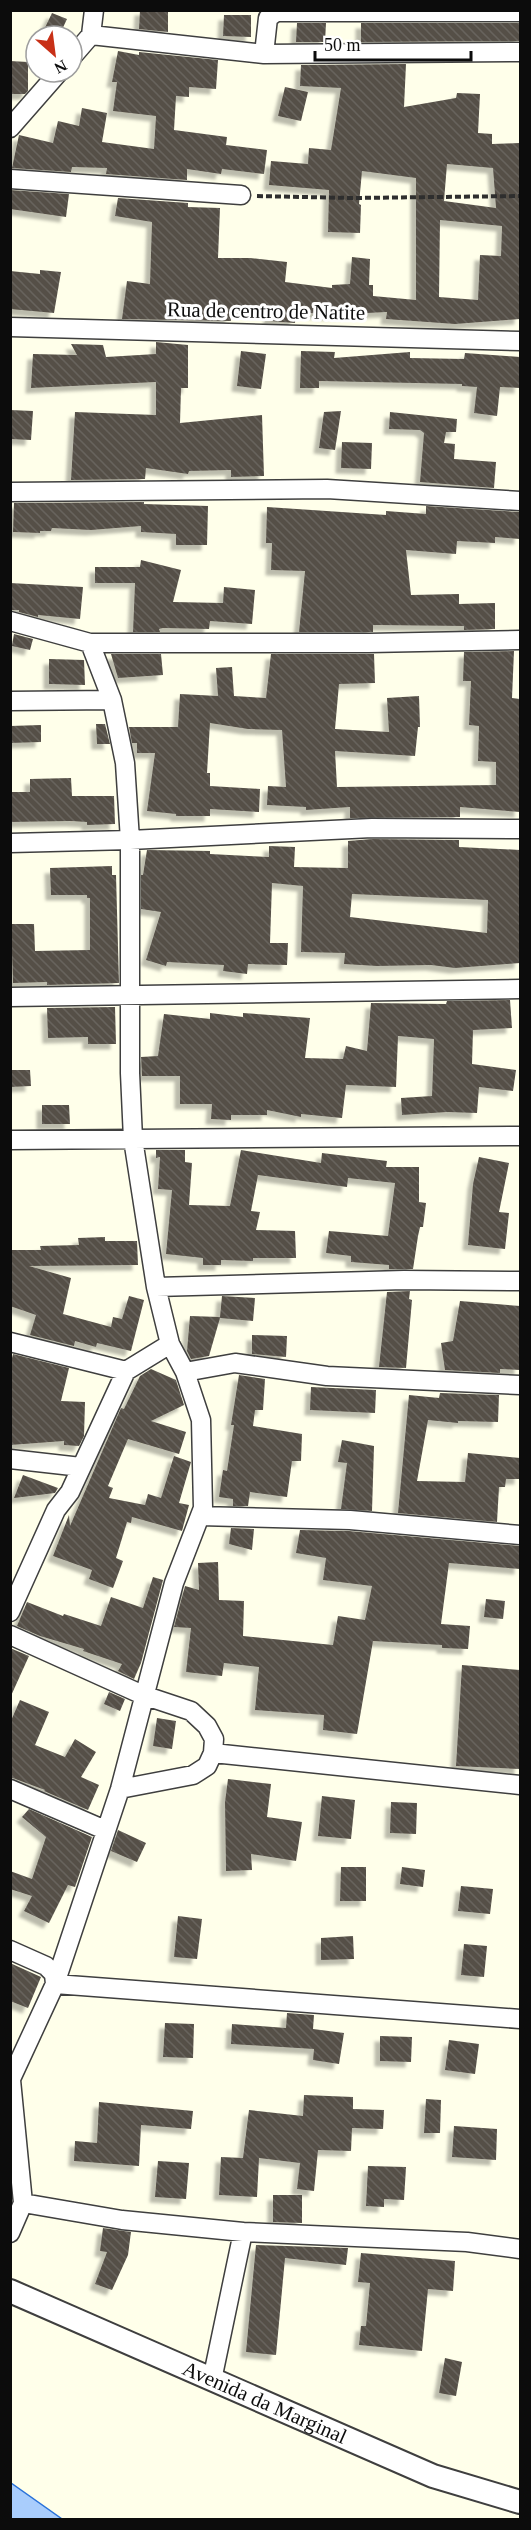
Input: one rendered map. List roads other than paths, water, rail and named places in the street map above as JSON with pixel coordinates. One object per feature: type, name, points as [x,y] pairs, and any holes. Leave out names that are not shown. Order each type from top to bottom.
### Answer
[{"type":"street","points":[[84,43],[91,35],[94,10]]},
{"type":"street","points":[[264,54],[268,18],[276,12],[520,12]]},
{"type":"street","points":[[91,35],[264,54],[520,51]]},
{"type":"street","points":[[11,127],[49,84]]},
{"type":"street","points":[[10,179],[241,195]]},
{"type":"street","name":"Rua de centro de Natite","points":[[10,327],[520,340]]},
{"type":"street","points":[[10,492],[327,489],[520,501]]},
{"type":"street","points":[[10,621],[90,643],[369,643],[520,640]]},
{"type":"street","points":[[10,2233],[23,2203],[11,2080],[55,1984],[120,1789],[174,1583],[203,1508],[201,1420],[185,1372],[170,1344],[156,1287],[133,1139],[130,1073],[130,840],[125,763],[112,700],[90,643]]},
{"type":"street","points":[[10,701],[112,700]]},
{"type":"street","points":[[10,843],[130,840],[372,828],[520,829]]},
{"type":"street","points":[[10,997],[520,989]]},
{"type":"street","points":[[10,1140],[520,1136]]},
{"type":"street","points":[[156,1287],[404,1280],[520,1281]]},
{"type":"street","points":[[10,1342],[126,1371]]},
{"type":"street","points":[[10,1612],[56,1510],[70,1492],[126,1371],[170,1344]]},
{"type":"street","points":[[185,1372],[235,1362],[327,1376],[520,1385]]},
{"type":"street","points":[[10,1459],[81,1467]]},
{"type":"street","points":[[200,1516],[350,1520],[520,1535]]},
{"type":"street","points":[[10,1635],[143,1695],[191,1712],[207,1726],[214,1739],[213,1753],[207,1766],[193,1775],[120,1789]]},
{"type":"street","points":[[213,1753],[520,1785]]},
{"type":"street","points":[[10,1789],[105,1830]]},
{"type":"street","points":[[10,1950],[46,1966],[54,1974],[55,1984]]},
{"type":"street","points":[[55,1984],[520,2019]]},
{"type":"street","points":[[23,2203],[122,2220],[243,2232],[467,2242],[520,2249]]},
{"type":"street","points":[[212,2380],[243,2232]]},
{"type":"street","name":"Avenida da Marginal","points":[[10,2291],[434,2476],[520,2502]]},
{"type":"water","points":[[11,2483],[62,2519],[11,2519]]}]
